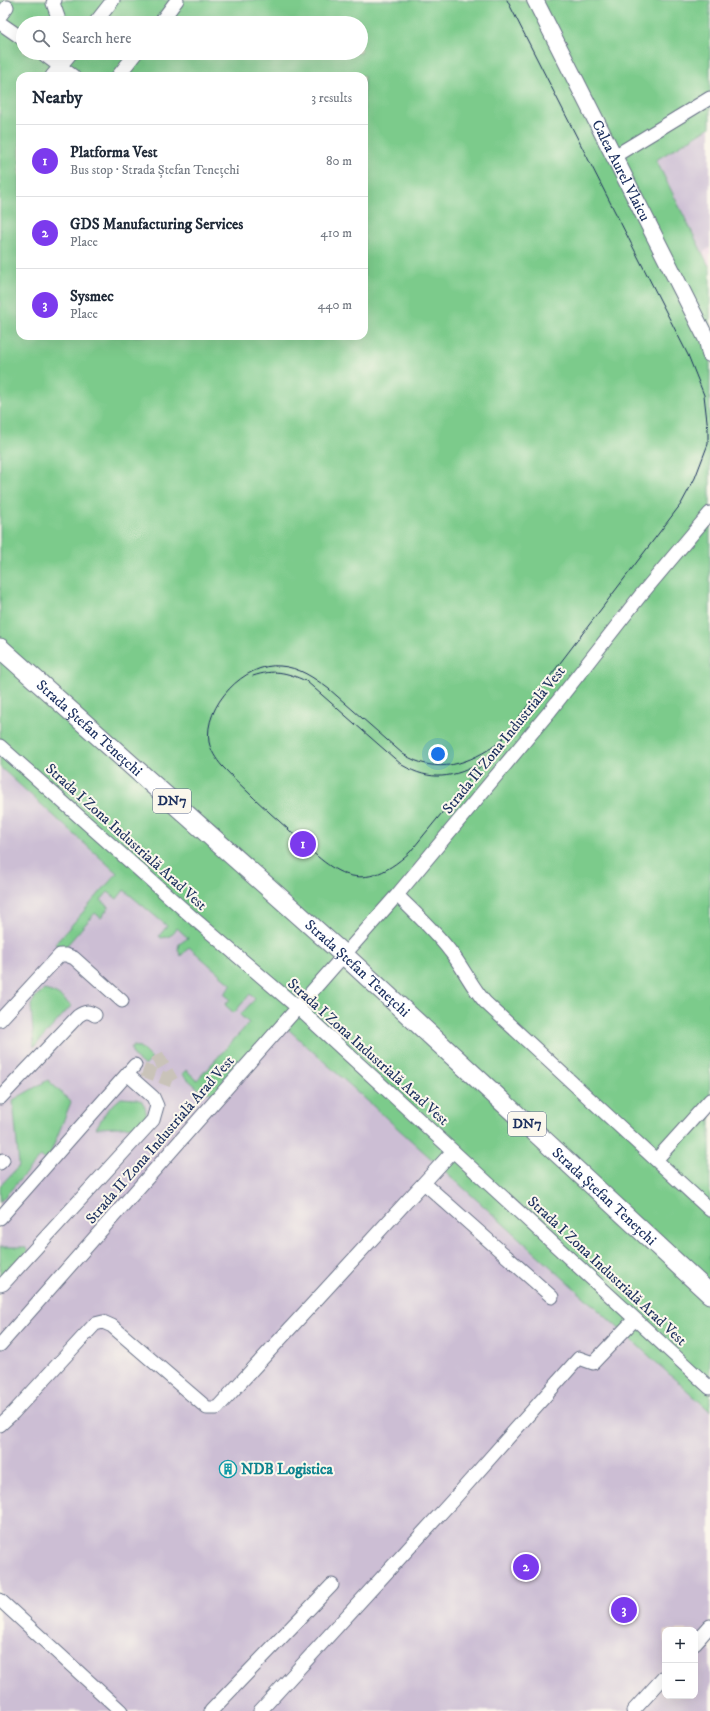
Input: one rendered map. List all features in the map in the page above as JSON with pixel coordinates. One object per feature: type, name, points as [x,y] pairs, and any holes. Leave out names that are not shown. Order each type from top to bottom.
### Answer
[{"type":"highway","name":"Strada Ștefan Tenețchi","points":[[0,648],[344,955],[710,1294]]},
{"type":"main road","name":"Calea Aurel Vlaicu","points":[[535,0],[709,346]]},
{"type":"street","points":[[55,0],[53,3],[58,16]]},
{"type":"street","points":[[100,16],[113,0]]},
{"type":"street","points":[[165,16],[178,0]]},
{"type":"street","points":[[0,23],[16,34]]},
{"type":"street","points":[[47,60],[56,71],[65,60]]},
{"type":"street","points":[[121,72],[131,60]]},
{"type":"street","points":[[613,157],[710,98]]},
{"type":"street","name":"Strada II Zona Industrială Vest","points":[[344,955],[397,895],[550,711],[710,512]]},
{"type":"street","name":"Strada II Zona Industrială Vest","points":[[685,542],[710,523]]},
{"type":"street","name":"Strada I Zona Industrială Arad Vest","points":[[0,746],[192,917],[297,1007],[710,1388]]},
{"type":"street","points":[[397,895],[451,952],[474,990],[484,1002],[710,1210]]},
{"type":"street","points":[[0,1020],[60,955],[66,955],[74,958],[122,1001]]},
{"type":"street","name":"Strada II Zona Industrială Arad Vest","points":[[0,1345],[344,955]]},
{"type":"street","points":[[0,1098],[78,1016],[84,1012],[89,1012],[95,1015]]},
{"type":"street","points":[[0,1218],[131,1069],[153,1097],[157,1106],[153,1120],[9,1278],[0,1285]]},
{"type":"street","points":[[656,1160],[710,1100]]},
{"type":"street","points":[[0,1425],[13,1413],[95,1324],[103,1322],[112,1326],[207,1408],[217,1408],[453,1151]]},
{"type":"street","points":[[424,1183],[552,1297]]},
{"type":"street","points":[[260,1711],[446,1507],[579,1358],[593,1362],[635,1319]]},
{"type":"street","points":[[211,1711],[332,1585]]},
{"type":"street","points":[[0,1600],[121,1711]]},
{"type":"street","points":[[698,1640],[710,1626]]},
{"type":"street","points":[[633,1711],[662,1679]]},
{"type":"shaded area","points":[[710,127],[710,248],[702,253],[656,160]]},
{"type":"shaded area","points":[[710,248],[710,268],[702,253]]},
{"type":"shaded area","points":[[0,767],[710,1411],[710,1711],[0,1711]]},
{"type":"green space","points":[[0,0],[710,0],[710,127],[656,160],[710,268],[710,1411],[278,1020],[279,1023],[214,1093],[202,1092],[182,1074],[186,1070],[197,1080],[249,1023],[240,1015],[255,999],[250,994],[234,1013],[225,1005],[230,999],[224,994],[232,985],[189,947],[181,956],[178,949],[179,944],[188,938],[177,928],[171,935],[161,938],[159,936],[167,926],[124,890],[117,899],[108,892],[101,900],[109,907],[101,918],[95,913],[62,951],[55,944],[117,873],[0,767]]},
{"type":"green space","points":[[44,990],[59,996],[71,1006],[34,1047],[31,1005],[36,996]]},
{"type":"green space","points":[[133,1046],[140,1047],[152,1059],[145,1066],[134,1057],[131,1049]]},
{"type":"green space","points":[[48,1080],[71,1102],[47,1162],[41,1156],[0,1202],[0,1186],[19,1166],[13,1100]]},
{"type":"green space","points":[[121,1098],[142,1101],[146,1114],[143,1123],[140,1126],[96,1128],[108,1109]]},
{"type":"green space","points":[[0,1247],[25,1247],[28,1252],[0,1280]]},
{"type":"tunnel","points":[[157,1055],[172,1081]]},
{"type":"tunnel","points":[[143,1070],[172,1081]]},
{"type":"tram line","points":[[500,742],[477,756],[453,764],[440,766],[416,761],[403,754],[318,681],[294,668],[280,666],[267,667],[253,671],[229,689],[213,714],[209,728],[210,745],[214,755],[222,766],[254,798],[331,867],[345,874],[359,877],[374,875],[391,867],[410,852],[500,742],[681,504],[695,478],[708,444],[704,395],[688,355],[507,0]]},
{"type":"tram line","points":[[253,676],[280,672],[306,681],[402,765],[423,774],[432,776],[451,775],[481,763]]},
{"type":"place","name":"Platforma Vest","points":[[303,844]]},
{"type":"place","name":"NDB Logistica","points":[[228,1469]]},
{"type":"place","name":"GDS Manufacturing Services","points":[[526,1567]]},
{"type":"place","name":"Sysmec","points":[[624,1610]]}]
